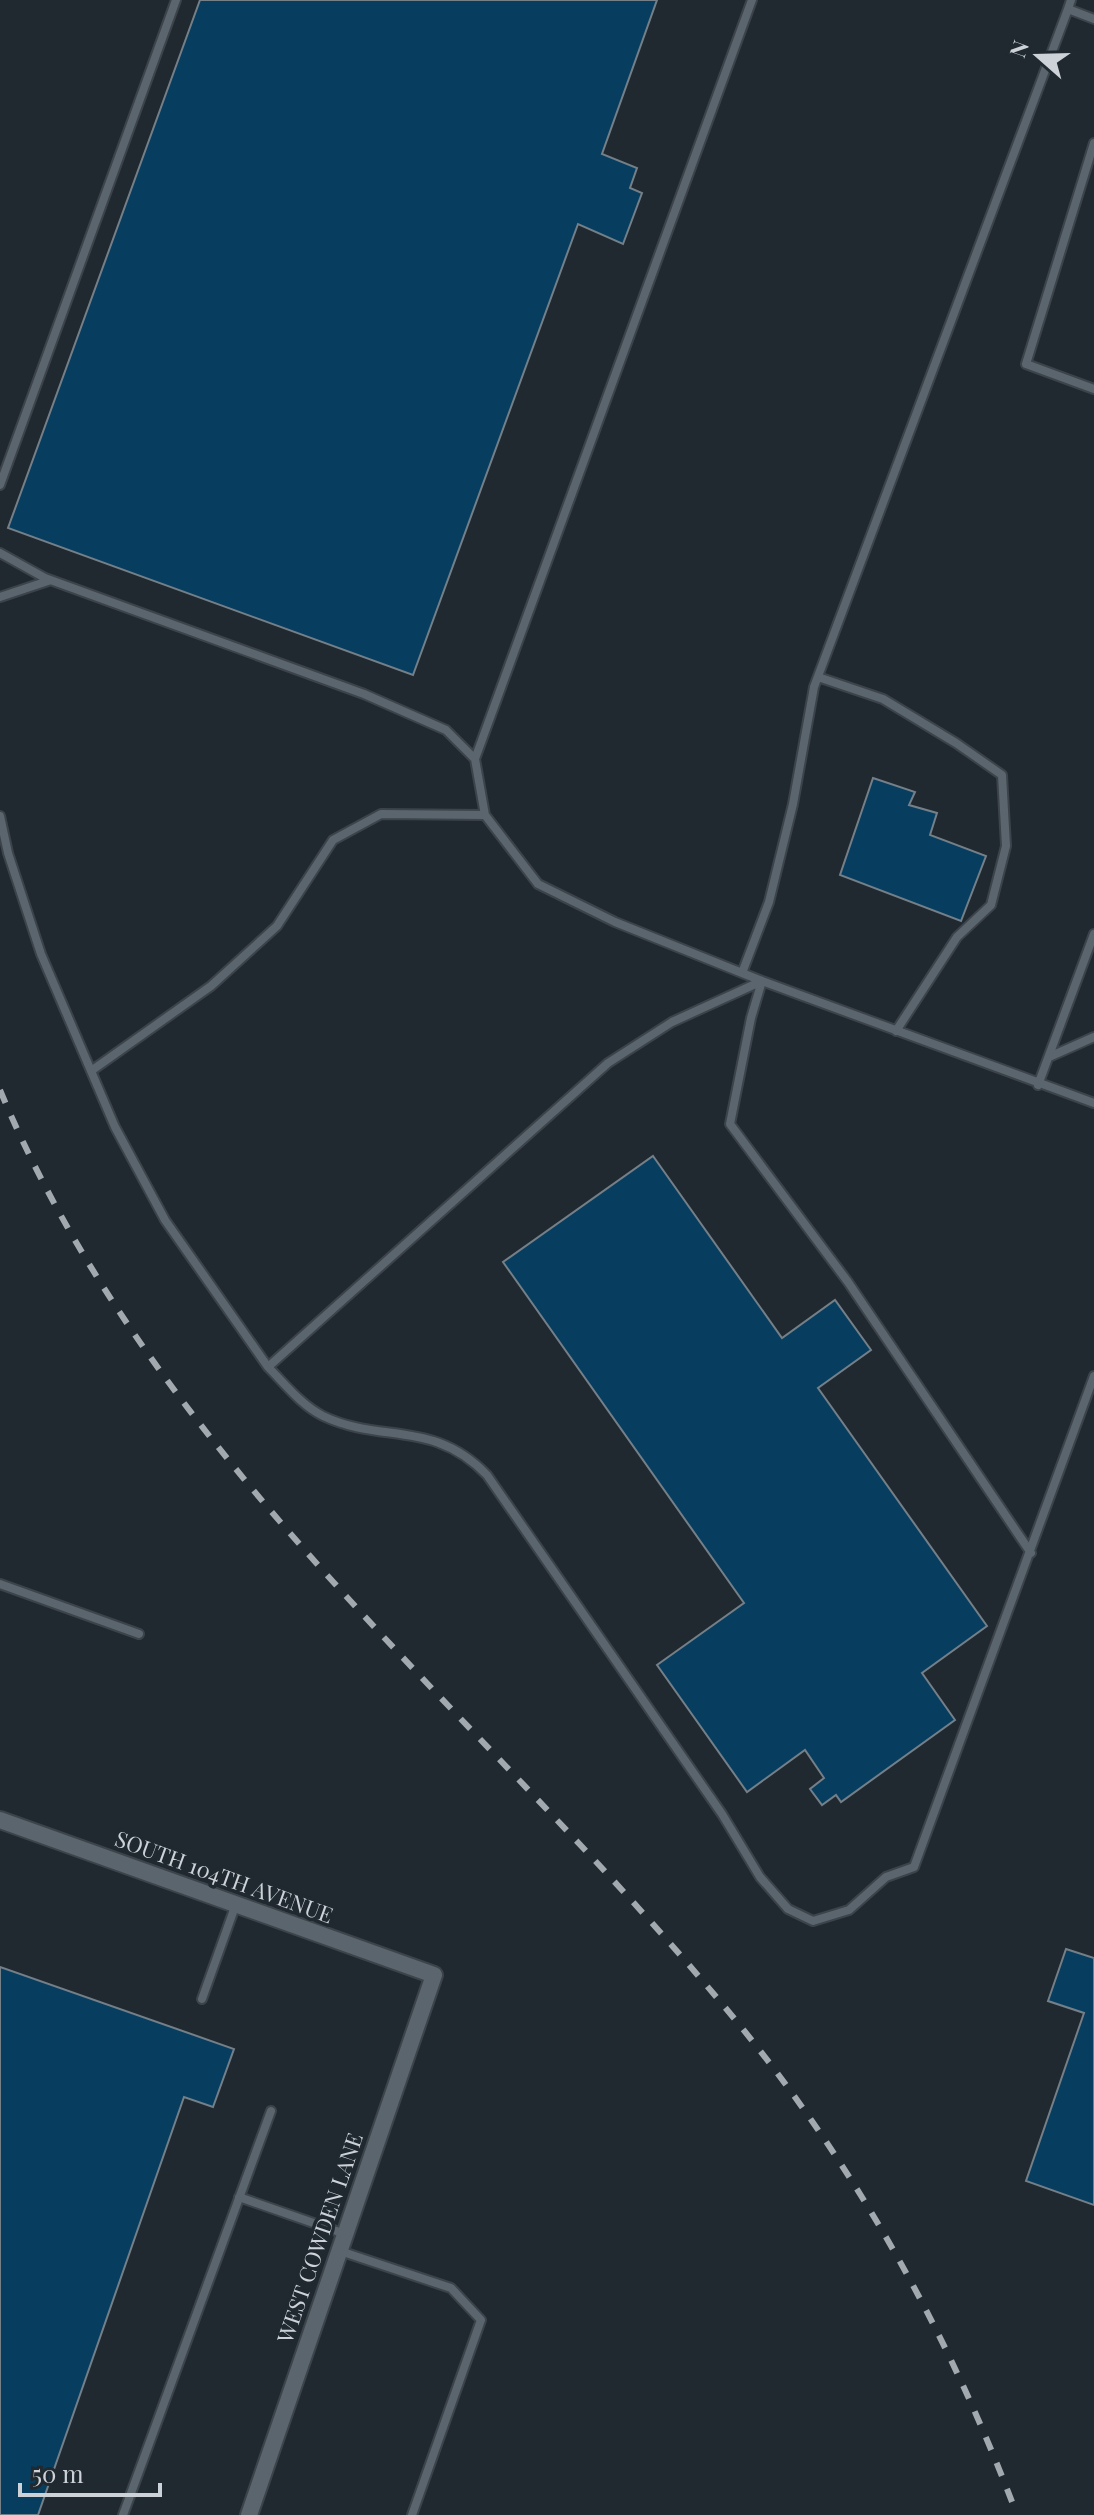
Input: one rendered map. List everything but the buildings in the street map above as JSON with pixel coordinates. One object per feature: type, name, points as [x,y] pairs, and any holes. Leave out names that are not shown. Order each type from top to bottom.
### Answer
[{"type":"street","name":"SOUTH 104TH AVENUE","points":[[0,1820],[434,1975]]},
{"type":"street","name":"WEST COWDEN LANE","points":[[249,2515],[434,1975]]},
{"type":"lane","points":[[0,485],[176,0]]},
{"type":"lane","points":[[752,0],[475,759],[485,815],[538,884],[615,922],[762,981],[1038,1085],[1094,1103]]},
{"type":"lane","points":[[742,973],[769,902],[793,804],[818,677],[1070,4],[1094,19]]},
{"type":"lane","points":[[1094,143],[1026,364],[1094,389]]},
{"type":"lane","points":[[0,553],[51,580],[364,694],[446,730],[475,759]]},
{"type":"lane","points":[[0,597],[51,580]]},
{"type":"lane","points":[[818,677],[883,699],[1002,775],[1006,846],[991,905],[957,937],[896,1031]]},
{"type":"lane","points":[[91,1071],[211,986],[277,926],[333,840],[381,814],[485,815]]},
{"type":"lane","points":[[0,816],[8,853],[41,954],[115,1127],[165,1220],[268,1367],[308,1407],[325,1417],[351,1425],[424,1438],[459,1451],[487,1475],[722,1814],[760,1877],[788,1909],[813,1921],[849,1910],[886,1877],[914,1867],[1094,1376]]},
{"type":"lane","points":[[1038,1085],[1094,934]]},
{"type":"lane","points":[[268,1367],[608,1063],[672,1022],[762,981]]},
{"type":"lane","points":[[762,981],[751,1018],[730,1124],[848,1282],[1031,1553]]},
{"type":"lane","points":[[1049,1057],[1094,1037]]},
{"type":"lane","points":[[0,1584],[139,1634]]},
{"type":"lane","points":[[202,1999],[236,1904]]},
{"type":"lane","points":[[123,2515],[271,2111]]},
{"type":"lane","points":[[239,2197],[345,2234]]},
{"type":"lane","points":[[339,2250],[451,2288],[481,2320],[412,2515]]},
{"type":"railway","points":[[0,1090],[66,1224],[145,1349],[234,1467],[331,1579],[636,1905],[733,2017],[820,2132],[896,2254],[930,2317],[1017,2515]]}]
